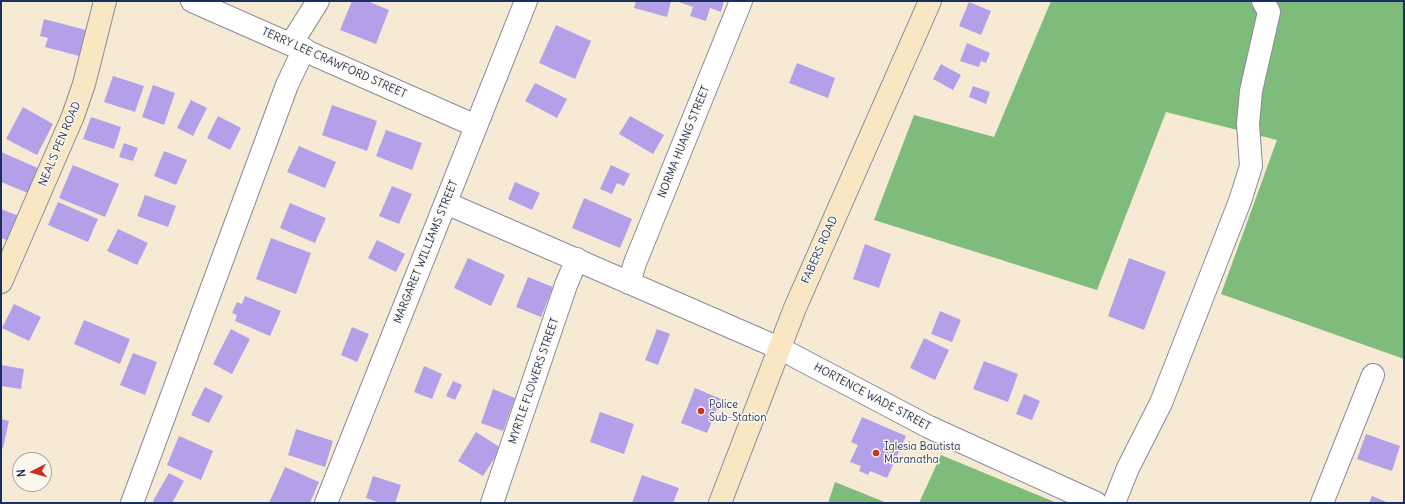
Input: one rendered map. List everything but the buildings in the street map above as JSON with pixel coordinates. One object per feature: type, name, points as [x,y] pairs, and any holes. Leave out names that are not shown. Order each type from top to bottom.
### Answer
[{"type":"main road","name":"NEAL'S PEN ROAD","points":[[1,282],[73,116],[84,84],[105,1]]},
{"type":"main road","name":"FABERS ROAD","points":[[720,503],[798,301],[930,1]]},
{"type":"street","name":"TERRY LEE CRAWFORD STREET","points":[[192,1],[476,126]]},
{"type":"street","points":[[132,503],[287,84],[297,46],[318,1]]},
{"type":"street","name":"MARGARET WILLIAMS STREET","points":[[326,503],[526,1]]},
{"type":"street","name":"NORMA HUANG STREET","points":[[629,283],[635,263],[741,1]]},
{"type":"street","points":[[1114,503],[1128,468],[1161,403],[1240,201],[1251,166],[1248,124],[1251,98],[1269,12],[1263,1]]},
{"type":"street","name":"HORTENCE WADE STREET","points":[[446,203],[780,348],[929,427],[1096,503]]},
{"type":"street","name":"MYRTLE FLOWERS STREET","points":[[492,503],[566,285],[576,260]]},
{"type":"street","points":[[1322,503],[1373,375]]},
{"type":"green space","points":[[1051,1],[1404,1],[1404,359],[1221,294],[1277,140],[1166,112],[1097,290],[874,220],[914,115],[994,137]]},
{"type":"green space","points":[[941,455],[1057,503],[919,503]]},
{"type":"green space","points":[[835,482],[887,503],[828,503]]},
{"type":"place","name":"Police Sub-Station","points":[[701,411]]},
{"type":"place","name":"Iglesia Bautista Maranatha","points":[[876,453]]}]
